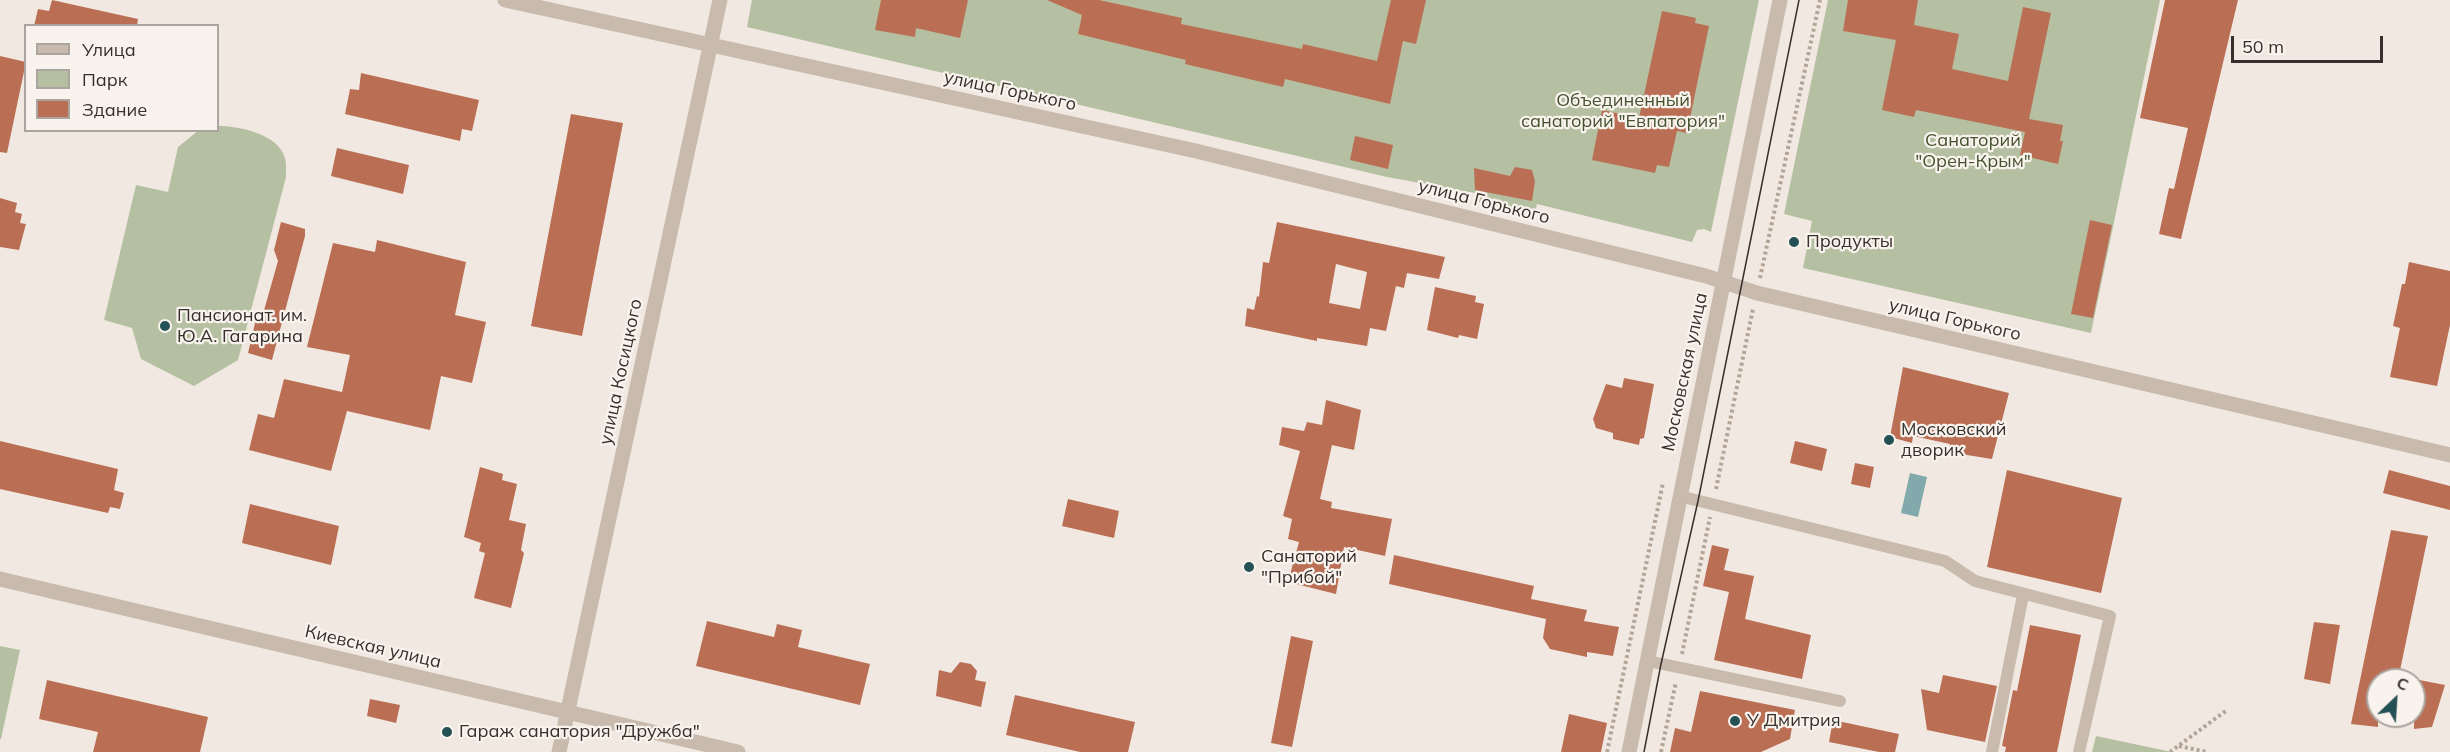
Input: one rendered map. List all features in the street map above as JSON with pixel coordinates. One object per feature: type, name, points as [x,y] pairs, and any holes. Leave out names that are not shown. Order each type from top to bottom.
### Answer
[{"type":"street","name":"улица Горького","points":[[505,0],[1196,151],[1724,281],[1757,293],[2450,455]]},
{"type":"street","name":"улица Косицкого","points":[[559,752],[720,0]]},
{"type":"street","name":"Московская улица","points":[[1629,752],[1780,0]]},
{"type":"street","name":"Киевская улица","points":[[0,579],[738,752]]},
{"type":"lane","points":[[1679,496],[1946,561],[1975,581],[2110,616],[2079,752]]},
{"type":"lane","points":[[1992,752],[2023,595]]},
{"type":"lane","points":[[1648,660],[1840,701]]},
{"type":"path","points":[[1662,752],[1820,0]]},
{"type":"path","points":[[2170,752],[2227,710]]},
{"type":"path","points":[[2178,746],[2207,752]]},
{"type":"green space","name":"Объединенный санаторий \"Евпатория\"","points":[[752,0],[1759,0],[1711,232],[1704,229],[1697,230],[1692,242],[1537,204],[1535,213],[1478,202],[1475,193],[1387,177],[747,27]]},
{"type":"green space","name":"Санаторий \"Орен-Крым\"","points":[[1828,0],[2160,0],[2091,333],[1803,268],[1812,221],[1784,214]]},
{"type":"green space","points":[[219,126],[235,127],[271,140],[283,153],[286,165],[286,177],[238,360],[194,386],[141,359],[132,328],[104,320],[136,185],[168,192],[178,147],[197,132],[219,132]]},
{"type":"green space","points":[[0,646],[20,650],[1,739],[0,739]]},
{"type":"green space","points":[[2096,736],[2172,752],[2092,752]]},
{"type":"water","points":[[1910,473],[1927,477],[1918,517],[1901,513]]},
{"type":"building","points":[[52,0],[138,19],[137,24],[34,24],[38,9],[49,11]]},
{"type":"building","points":[[881,0],[968,0],[960,38],[916,28],[915,37],[875,30]]},
{"type":"building","points":[[1047,0],[1099,0],[1182,18],[1181,24],[1302,49],[1303,44],[1377,61],[1391,0],[1426,0],[1416,44],[1403,41],[1390,104],[1285,79],[1283,87],[1185,64],[1186,60],[1078,34],[1082,15]]},
{"type":"building","points":[[1848,0],[1918,0],[1914,25],[1959,34],[1952,69],[2008,81],[2023,7],[2051,13],[2029,119],[2063,125],[2060,141],[2063,141],[2058,164],[2020,155],[2025,132],[1916,110],[1914,117],[1882,110],[1896,40],[1843,31]]},
{"type":"building","points":[[2165,0],[2238,0],[2181,239],[2159,234],[2169,188],[2174,189],[2188,128],[2140,118]]},
{"type":"building","points":[[1662,11],[1696,18],[1695,23],[1709,26],[1687,133],[1677,131],[1669,167],[1657,165],[1655,173],[1592,160],[1602,110],[1639,118]]},
{"type":"building","points":[[0,56],[24,62],[24,72],[7,153],[0,152]]},
{"type":"building","points":[[361,73],[479,100],[472,131],[462,129],[460,141],[345,114],[350,89],[359,90]]},
{"type":"building","points":[[571,114],[623,123],[582,336],[531,326]]},
{"type":"building","points":[[1355,136],[1393,145],[1388,169],[1350,160]]},
{"type":"building","points":[[337,148],[409,165],[403,194],[331,176]]},
{"type":"building","points":[[1515,167],[1532,170],[1535,181],[1532,201],[1475,190],[1474,168],[1510,176]]},
{"type":"building","points":[[0,198],[17,203],[15,212],[22,214],[20,223],[26,224],[19,250],[0,247]]},
{"type":"building","points":[[2090,220],[2112,225],[2093,318],[2071,314]]},
{"type":"building","points":[[281,222],[305,229],[305,236],[272,360],[248,353],[256,319],[261,321],[278,261],[274,250]]},
{"type":"building","points":[[1277,222],[1445,257],[1439,279],[1407,273],[1404,288],[1396,286],[1386,331],[1370,328],[1367,346],[1317,338],[1317,341],[1245,326],[1247,308],[1254,310],[1257,296],[1259,297],[1263,262],[1269,263]],"holes":[[[1336,264],[1367,272],[1360,309],[1329,303]]]},
{"type":"building","points":[[377,240],[466,262],[455,315],[486,322],[472,383],[441,376],[430,430],[347,411],[331,471],[249,450],[258,414],[274,418],[284,379],[342,392],[350,355],[307,347],[333,243],[375,252]]},
{"type":"building","points":[[2409,262],[2450,271],[2450,325],[2437,386],[2390,377],[2400,328],[2393,326]]},
{"type":"building","points":[[1435,287],[1476,296],[1475,302],[1484,304],[1477,339],[1459,335],[1458,338],[1427,330]]},
{"type":"building","points":[[1903,367],[2009,393],[1992,459],[1948,452],[1950,444],[1913,436],[1912,443],[1890,437]]},
{"type":"building","points":[[1624,378],[1654,384],[1644,438],[1640,439],[1639,445],[1613,439],[1613,433],[1596,428],[1593,419],[1606,384],[1622,388]]},
{"type":"building","points":[[1326,400],[1361,410],[1354,450],[1332,445],[1320,499],[1332,502],[1331,508],[1392,519],[1385,556],[1344,547],[1336,594],[1288,582],[1299,542],[1288,539],[1292,519],[1283,516],[1300,451],[1279,445],[1282,427],[1304,431],[1307,422],[1322,425]]},
{"type":"building","points":[[0,441],[118,469],[114,490],[124,493],[120,509],[110,507],[108,513],[0,489]]},
{"type":"building","points":[[1795,441],[1827,449],[1822,471],[1790,463]]},
{"type":"building","points":[[1855,463],[1874,467],[1870,488],[1851,484]]},
{"type":"building","points":[[480,467],[503,474],[502,480],[517,484],[509,520],[526,524],[521,550],[524,553],[511,608],[474,598],[485,553],[479,551],[481,543],[464,537]]},
{"type":"building","points":[[2007,470],[2122,498],[2101,593],[1987,567]]},
{"type":"building","points":[[2389,470],[2450,486],[2450,510],[2383,493]]},
{"type":"building","points":[[1068,499],[1119,511],[1114,538],[1062,526]]},
{"type":"building","points":[[250,504],[339,526],[331,565],[242,543]]},
{"type":"building","points":[[2391,530],[2428,536],[2400,668],[2366,668],[2366,726],[2351,724]]},
{"type":"building","points":[[1712,545],[1729,549],[1724,570],[1754,576],[1745,619],[1811,635],[1802,679],[1714,660],[1729,592],[1703,586]]},
{"type":"building","points":[[1394,555],[1534,586],[1531,599],[1587,610],[1584,621],[1619,627],[1613,656],[1587,652],[1587,657],[1550,649],[1543,638],[1546,619],[1389,584]]},
{"type":"building","points":[[707,621],[774,637],[777,624],[802,630],[798,647],[870,664],[860,705],[696,666]]},
{"type":"building","points":[[2314,622],[2340,625],[2330,684],[2304,679]]},
{"type":"building","points":[[2030,625],[2081,635],[2057,752],[2005,752],[2006,747],[2002,746],[2013,690],[2017,691]]},
{"type":"building","points":[[1291,636],[1313,641],[1292,747],[1271,743]]},
{"type":"building","points":[[960,662],[971,664],[977,671],[975,680],[986,682],[981,707],[936,696],[939,670],[951,673]]},
{"type":"building","points":[[1943,675],[1997,686],[1985,742],[1927,730],[1921,689],[1939,693]]},
{"type":"building","points":[[47,680],[208,717],[200,752],[93,752],[98,732],[39,719]]},
{"type":"building","points":[[2426,681],[2445,685],[2432,727],[2426,728]]},
{"type":"building","points":[[1700,691],[1795,710],[1790,739],[1761,752],[1670,752],[1675,728],[1691,732]]},
{"type":"building","points":[[1015,695],[1135,722],[1128,752],[1080,752],[1006,735]]},
{"type":"building","points":[[370,699],[400,705],[396,723],[367,716]]},
{"type":"building","points":[[1569,714],[1607,723],[1601,752],[1561,752]]},
{"type":"building","points":[[1833,720],[1899,734],[1895,752],[1879,752],[1829,742]]},
{"type":"tram line","points":[[1644,752],[1661,664],[1698,501],[1799,0]]},
{"type":"place","name":"Продукты","points":[[1794,242]]},
{"type":"place","name":"Пансионат. им. Ю.А. Гагарина","points":[[165,326]]},
{"type":"place","name":"Московский дворик","points":[[1889,440]]},
{"type":"place","name":"Санаторий \"Прибой\"","points":[[1249,567]]},
{"type":"place","name":"У Дмитрия","points":[[1735,721]]},
{"type":"place","name":"Гараж санатория \"Дружба\"","points":[[447,732]]}]
